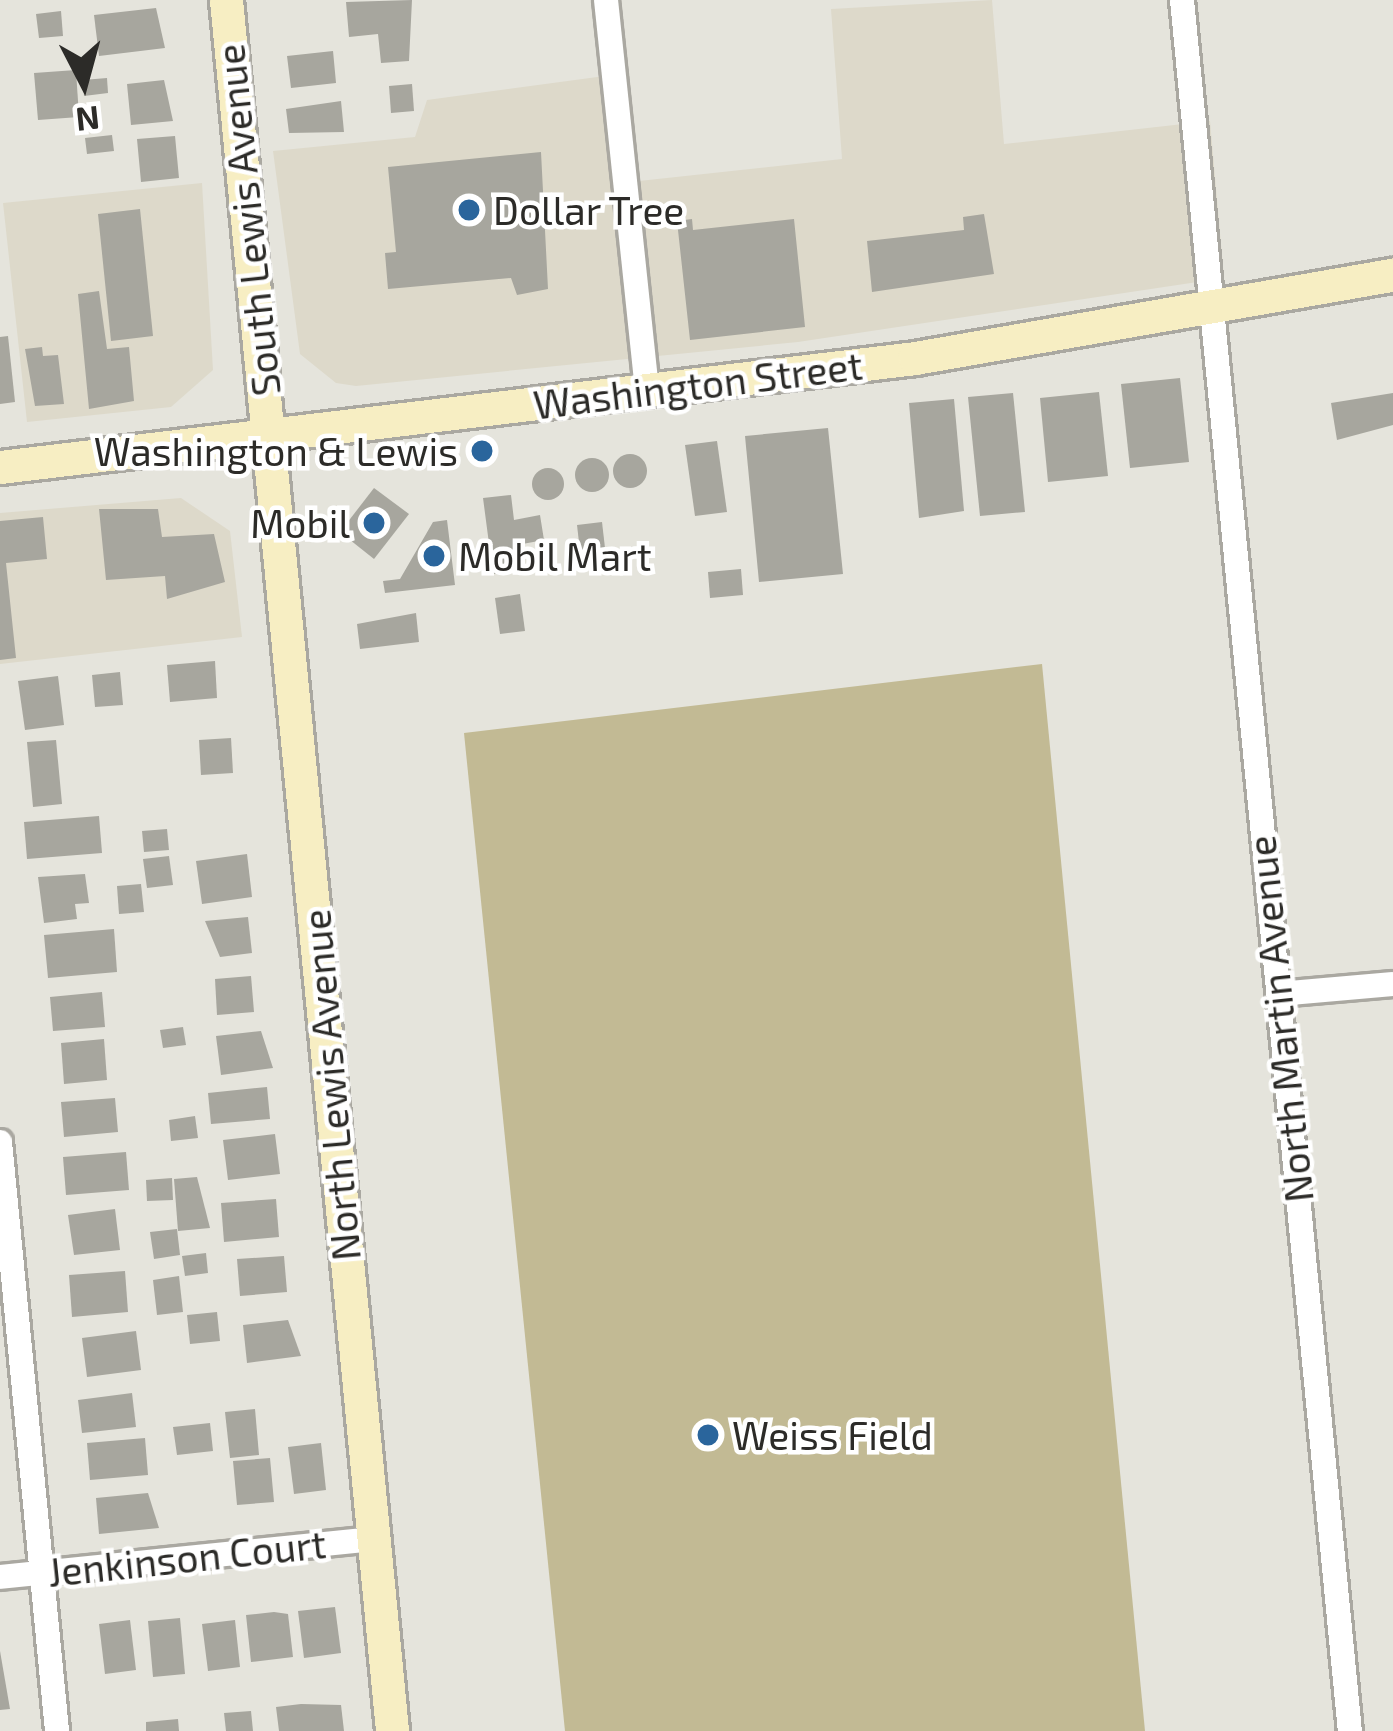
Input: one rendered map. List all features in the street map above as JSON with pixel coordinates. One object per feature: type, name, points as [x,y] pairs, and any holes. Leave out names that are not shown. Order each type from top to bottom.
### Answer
[{"type":"main road","name":"South Lewis Avenue","points":[[226,0],[270,440]]},
{"type":"main road","name":"Washington Street","points":[[0,467],[270,440],[647,391],[1212,307],[1393,275]]},
{"type":"main road","name":"North Lewis Avenue","points":[[270,440],[392,1731]]},
{"type":"street","points":[[606,0],[647,391]]},
{"type":"street","name":"North Martin Avenue","points":[[1182,0],[1350,1731]]},
{"type":"street","points":[[1279,994],[1393,984]]},
{"type":"street","points":[[0,1142],[57,1731]]},
{"type":"street","name":"Jenkinson Court","points":[[0,1577],[374,1539]]},
{"type":"shaded area","points":[[992,0],[1004,144],[1210,121],[1224,278],[798,342],[356,386],[336,383],[300,354],[273,151],[415,137],[427,100],[627,73],[639,181],[842,159],[831,9]]},
{"type":"shaded area","points":[[202,183],[213,370],[171,407],[27,422],[3,203]]},
{"type":"shaded area","points":[[181,498],[230,531],[242,637],[0,664],[0,513]]},
{"type":"shaded area","points":[[1042,664],[1145,1731],[565,1731],[464,733]]},
{"type":"building","points":[[412,0],[409,61],[381,63],[378,34],[349,37],[346,2]]},
{"type":"building","points":[[156,8],[165,48],[99,56],[94,15]]},
{"type":"building","points":[[61,11],[63,36],[39,38],[36,14]]},
{"type":"building","points":[[333,51],[336,83],[291,88],[287,56]]},
{"type":"building","points":[[76,70],[79,117],[38,120],[34,73]]},
{"type":"building","points":[[107,78],[108,93],[84,96],[83,80]]},
{"type":"building","points":[[164,80],[173,121],[131,125],[127,84]]},
{"type":"building","points":[[412,84],[414,111],[391,113],[389,86]]},
{"type":"building","points":[[341,101],[344,132],[289,133],[286,109]]},
{"type":"building","points":[[112,135],[114,151],[87,154],[85,138]]},
{"type":"building","points":[[175,136],[179,178],[141,182],[137,139]]},
{"type":"building","name":"Dollar Tree","points":[[541,152],[548,289],[517,295],[511,278],[388,289],[385,253],[396,252],[388,167]]},
{"type":"building","points":[[140,209],[153,336],[111,341],[98,214]]},
{"type":"building","points":[[984,214],[994,274],[872,292],[867,241],[964,230],[963,217]]},
{"type":"building","points":[[692,219],[693,230],[794,219],[805,327],[690,340],[677,221]]},
{"type":"building","points":[[99,291],[107,349],[129,347],[134,401],[89,409],[78,294]]},
{"type":"building","points":[[8,336],[15,402],[0,404],[0,337]]},
{"type":"building","points":[[42,347],[43,356],[58,355],[64,404],[35,406],[25,349]]},
{"type":"building","points":[[1180,378],[1189,462],[1130,468],[1121,384]]},
{"type":"building","points":[[1099,392],[1108,476],[1048,482],[1040,398]]},
{"type":"building","points":[[1013,393],[1025,512],[980,516],[968,397]]},
{"type":"building","points":[[1393,393],[1393,425],[1337,440],[1331,403]]},
{"type":"building","points":[[954,399],[964,511],[919,518],[909,403]]},
{"type":"building","points":[[828,428],[843,574],[759,582],[745,436]]},
{"type":"building","points":[[717,441],[727,512],[695,516],[685,445]]},
{"type":"building","points":[[630,454],[642,459],[647,471],[642,483],[630,488],[618,483],[613,471],[618,459]]},
{"type":"building","points":[[592,458],[604,463],[609,475],[604,487],[592,492],[580,487],[575,475],[580,463]]},
{"type":"building","points":[[548,468],[559,473],[564,484],[559,495],[548,500],[537,495],[532,484],[537,473]]},
{"type":"building","name":"Mobil","points":[[374,488],[409,514],[374,559],[340,532]]},
{"type":"building","points":[[511,495],[514,520],[540,515],[544,540],[517,545],[521,571],[493,574],[483,498]]},
{"type":"building","points":[[99,509],[158,509],[162,537],[214,534],[225,582],[167,599],[165,576],[106,580]]},
{"type":"building","points":[[43,517],[47,559],[6,563],[16,658],[0,660],[0,521]]},
{"type":"building","name":"Mobil Mart","points":[[447,520],[455,585],[385,593],[383,581],[400,579],[433,522]]},
{"type":"building","points":[[602,522],[605,548],[580,551],[577,525]]},
{"type":"building","points":[[741,569],[743,595],[710,598],[708,572]]},
{"type":"building","points":[[520,594],[525,631],[500,634],[495,598]]},
{"type":"building","points":[[416,613],[419,642],[360,649],[357,624]]},
{"type":"building","points":[[215,661],[217,698],[170,702],[167,665]]},
{"type":"building","points":[[120,672],[123,705],[95,707],[92,675]]},
{"type":"building","points":[[58,676],[64,725],[25,730],[18,681]]},
{"type":"building","points":[[231,738],[233,773],[201,775],[199,740]]},
{"type":"building","points":[[56,740],[62,804],[33,807],[27,742]]},
{"type":"building","points":[[99,816],[102,853],[27,859],[24,822]]},
{"type":"building","points":[[167,829],[169,850],[144,852],[142,831]]},
{"type":"building","points":[[247,854],[252,897],[202,904],[196,861]]},
{"type":"building","points":[[169,856],[173,885],[147,888],[143,859]]},
{"type":"building","points":[[85,874],[89,903],[75,904],[77,919],[44,923],[38,877]]},
{"type":"building","points":[[141,884],[144,912],[119,914],[117,886]]},
{"type":"building","points":[[248,917],[252,953],[220,957],[205,921]]},
{"type":"building","points":[[114,929],[117,972],[48,978],[44,935]]},
{"type":"building","points":[[251,976],[254,1012],[217,1015],[215,979]]},
{"type":"building","points":[[102,992],[105,1027],[53,1031],[50,997]]},
{"type":"building","points":[[183,1027],[186,1045],[163,1048],[160,1030]]},
{"type":"building","points":[[261,1031],[273,1068],[221,1075],[216,1036]]},
{"type":"building","points":[[104,1039],[107,1080],[64,1084],[61,1043]]},
{"type":"building","points":[[267,1087],[270,1119],[211,1124],[208,1093]]},
{"type":"building","points":[[115,1098],[118,1132],[64,1137],[61,1102]]},
{"type":"building","points":[[195,1116],[198,1138],[171,1141],[169,1120]]},
{"type":"building","points":[[275,1134],[280,1174],[228,1180],[223,1140]]},
{"type":"building","points":[[126,1152],[129,1190],[66,1195],[63,1157]]},
{"type":"building","points":[[197,1177],[210,1228],[178,1231],[174,1179]]},
{"type":"building","points":[[172,1178],[173,1200],[147,1201],[146,1180]]},
{"type":"building","points":[[276,1199],[279,1237],[224,1242],[221,1203]]},
{"type":"building","points":[[115,1209],[120,1250],[74,1255],[68,1215]]},
{"type":"building","points":[[177,1229],[180,1255],[154,1259],[150,1232]]},
{"type":"building","points":[[206,1253],[208,1273],[185,1276],[182,1256]]},
{"type":"building","points":[[284,1256],[287,1292],[240,1296],[237,1259]]},
{"type":"building","points":[[125,1271],[128,1312],[72,1317],[69,1275]]},
{"type":"building","points":[[179,1276],[183,1312],[157,1315],[153,1280]]},
{"type":"building","points":[[217,1312],[220,1341],[190,1344],[187,1315]]},
{"type":"building","points":[[288,1320],[301,1356],[247,1363],[243,1325]]},
{"type":"building","points":[[136,1331],[141,1370],[87,1377],[82,1338]]},
{"type":"building","points":[[132,1393],[136,1427],[82,1433],[78,1400]]},
{"type":"building","points":[[255,1409],[259,1455],[230,1458],[225,1412]]},
{"type":"building","points":[[210,1423],[213,1451],[177,1455],[173,1427]]},
{"type":"building","points":[[145,1438],[148,1475],[90,1480],[87,1443]]},
{"type":"building","points":[[321,1443],[326,1490],[294,1494],[288,1447]]},
{"type":"building","points":[[270,1458],[274,1502],[237,1505],[233,1461]]},
{"type":"building","points":[[148,1493],[159,1528],[99,1534],[96,1498]]},
{"type":"building","points":[[335,1607],[341,1653],[304,1658],[298,1611]]},
{"type":"building","points":[[288,1614],[293,1657],[251,1662],[246,1615]]},
{"type":"building","points":[[180,1618],[185,1674],[153,1677],[148,1621]]},
{"type":"building","points":[[130,1620],[136,1670],[105,1674],[99,1624]]},
{"type":"building","points":[[235,1620],[240,1667],[208,1671],[202,1624]]},
{"type":"building","points":[[0,1651],[10,1709],[0,1710]]},
{"type":"building","points":[[341,1705],[344,1731],[279,1731],[276,1707]]},
{"type":"building","points":[[251,1711],[253,1731],[226,1731],[224,1713]]},
{"type":"building","points":[[178,1719],[179,1731],[146,1731],[146,1722]]},
{"type":"place","name":"Dollar Tree","points":[[469,210]]},
{"type":"place","name":"Washington & Lewis","points":[[482,451]]},
{"type":"place","name":"Mobil","points":[[374,523]]},
{"type":"place","name":"Mobil Mart","points":[[434,556]]},
{"type":"place","name":"Weiss Field","points":[[708,1435]]}]
